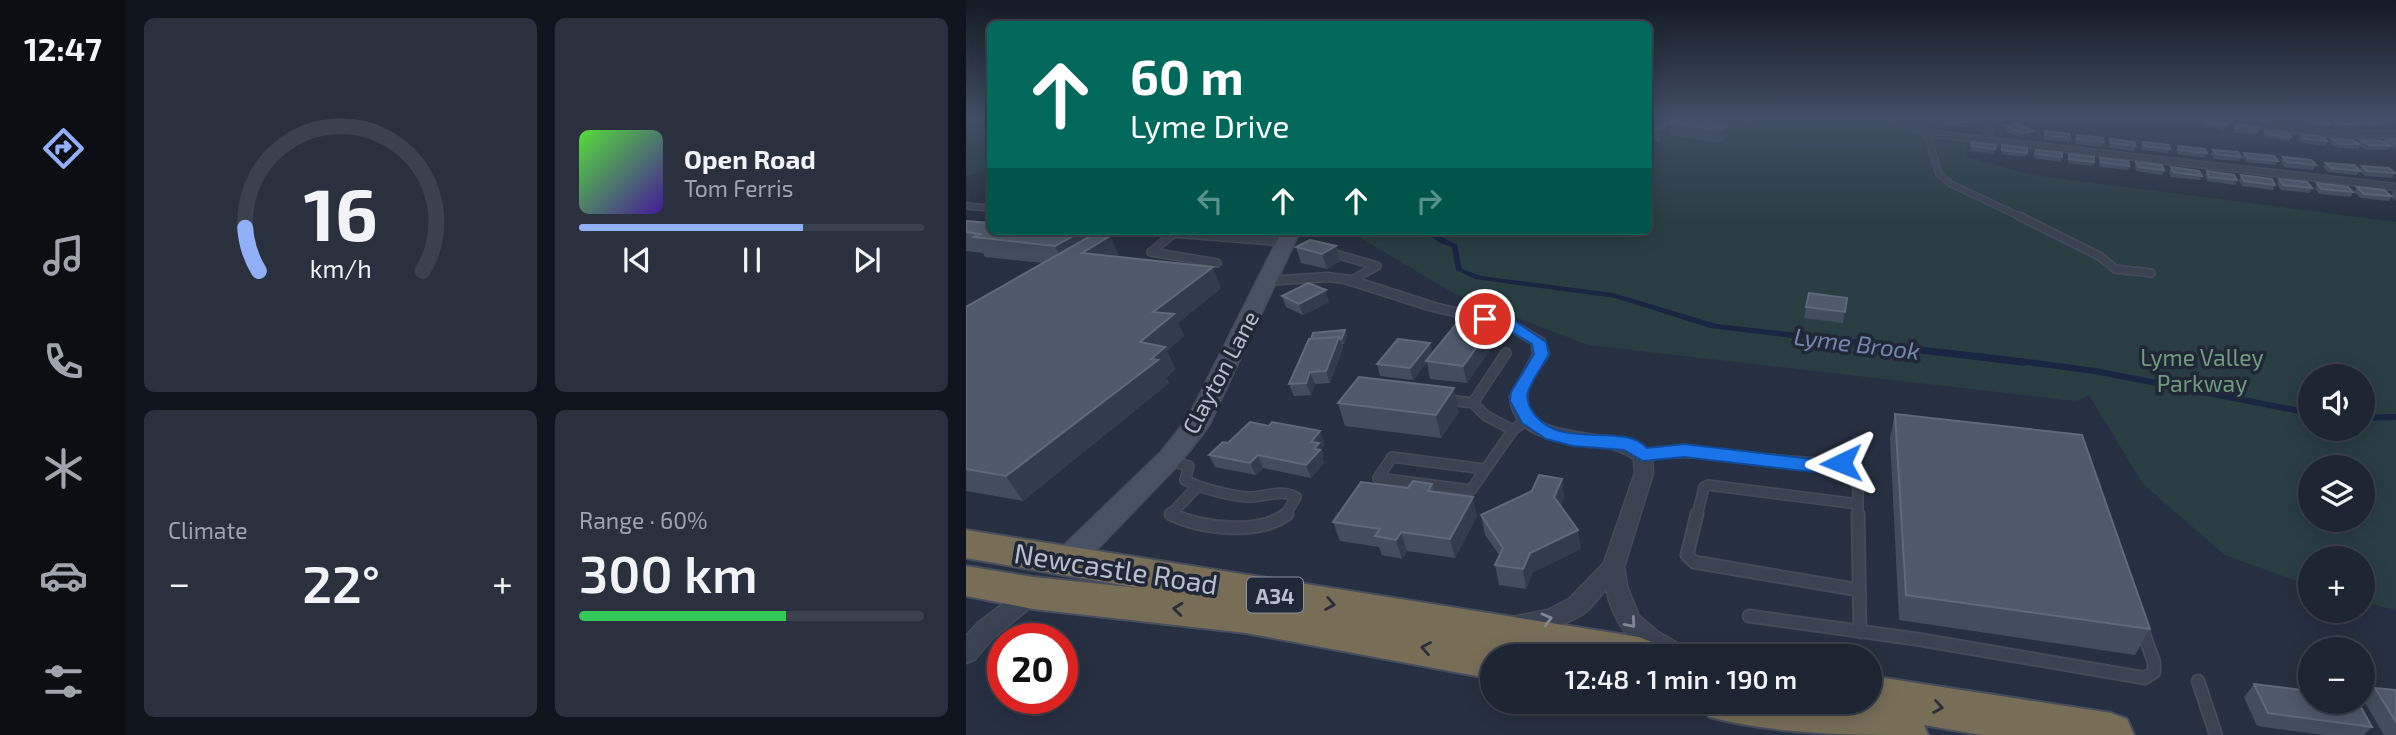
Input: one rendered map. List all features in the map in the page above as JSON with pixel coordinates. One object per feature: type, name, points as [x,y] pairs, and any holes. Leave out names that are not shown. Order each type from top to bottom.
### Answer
[{"type":"highway","name":"Newcastle Road","points":[[966,544],[1069,559],[1481,644]]},
{"type":"highway","points":[[1033,593],[1069,559]]},
{"type":"highway","name":"Newcastle Road","points":[[966,582],[1033,593],[1480,644]]},
{"type":"highway","points":[[1882,698],[2111,735]]},
{"type":"highway","points":[[1790,714],[1905,735]]},
{"type":"street","points":[[2100,152],[2396,187]]},
{"type":"street","name":"Clayton Lane","points":[[1069,559],[1168,461],[1199,421],[1288,237]]},
{"type":"street","points":[[1267,281],[1328,277],[1510,325],[1539,342],[1541,354],[1520,392],[1519,401],[1528,419],[1552,435],[1573,440],[1626,444],[1637,448],[1643,455],[1646,463],[1644,473],[1613,568],[1577,606],[1551,620],[1489,644]]},
{"type":"street","points":[[1613,568],[1623,615],[1646,639],[1656,644]]},
{"type":"street","points":[[966,653],[986,630],[1033,593]]},
{"type":"lane","points":[[1933,152],[1939,174],[1944,179],[2067,239],[2101,257],[2115,268],[2151,273]]},
{"type":"lane","points":[[966,206],[987,208]]},
{"type":"lane","points":[[1171,235],[1151,252],[1217,263]]},
{"type":"lane","points":[[1211,235],[1288,237]]},
{"type":"lane","points":[[1323,251],[1377,266],[1350,281]]},
{"type":"lane","points":[[1473,403],[1506,353]]},
{"type":"lane","points":[[1433,398],[1473,403],[1486,416],[1513,430]]},
{"type":"lane","points":[[1484,469],[1392,457],[1378,478],[1471,490],[1513,430],[1528,419]]},
{"type":"lane","points":[[1643,455],[1684,451],[1812,465],[1841,463],[1858,487],[1860,632]]},
{"type":"lane","points":[[1168,461],[1189,466],[1185,480],[1198,486],[1250,497],[1279,492],[1288,492],[1296,497],[1286,517],[1261,530],[1171,515],[1198,486]]},
{"type":"lane","points":[[1858,504],[1708,485],[1704,487],[1687,555],[1694,562],[1859,590]]},
{"type":"lane","points":[[1749,616],[2145,678],[2154,671],[2154,662],[2136,612]]},
{"type":"lane","points":[[2197,681],[2216,735]]},
{"type":"green space","points":[[966,152],[987,152],[987,170],[966,176]]},
{"type":"green space","name":"Lyme Valley Parkway","points":[[1652,152],[1967,152],[1967,157],[2033,175],[2396,222],[2396,610],[2375,605],[2375,546],[2298,546],[2298,582],[2225,555],[2143,484],[2089,395],[2076,401],[1588,345],[1455,294],[1356,235],[1652,235]]},
{"type":"water","points":[[1429,235],[1437,235],[1457,244],[1462,269],[1481,276],[1613,293],[1717,324],[2005,356],[2024,359],[2025,366],[1710,328],[1615,298],[1475,279],[1456,270],[1452,247]]},
{"type":"building","points":[[2056,152],[2062,153],[2062,157],[2035,154]]},
{"type":"building","points":[[2215,152],[2238,152],[2241,157]]},
{"type":"building","points":[[2244,153],[2274,156],[2278,161],[2248,158]]},
{"type":"building","points":[[2069,154],[2094,157],[2094,162],[2069,159]]},
{"type":"building","points":[[2283,157],[2311,160],[2316,165],[2287,162]]},
{"type":"building","points":[[2100,158],[2128,161],[2129,166],[2101,162]]},
{"type":"building","points":[[2136,162],[2162,165],[2164,170],[2138,167]]},
{"type":"building","points":[[2326,163],[2354,165],[2360,171],[2331,168]]},
{"type":"building","points":[[2362,166],[2389,168],[2395,173],[2367,171]]},
{"type":"building","points":[[2171,167],[2199,171],[2202,176],[2173,172]]},
{"type":"building","points":[[2207,171],[2234,175],[2237,180],[2209,177]]},
{"type":"building","points":[[2241,175],[2272,179],[2275,185],[2244,181]]},
{"type":"building","points":[[2279,179],[2307,182],[2312,188],[2283,185]]},
{"type":"building","points":[[2317,183],[2348,187],[2353,192],[2321,189]]},
{"type":"building","points":[[2357,187],[2384,190],[2391,196],[2364,194]]},
{"type":"building","points":[[966,221],[987,223],[987,235],[1075,235],[1055,246],[974,237],[980,234],[966,232]]},
{"type":"building","points":[[1092,235],[1110,236],[1082,253],[1213,267],[1153,312],[1174,314],[1140,342],[1165,347],[1151,359],[1158,360],[1006,476],[966,469],[966,307]]},
{"type":"building","points":[[1310,240],[1336,246],[1322,254],[1296,247]]},
{"type":"building","points":[[1308,283],[1326,290],[1299,304],[1282,296]]},
{"type":"building","points":[[1809,293],[1847,298],[1845,312],[1806,307]]},
{"type":"building","points":[[1465,313],[1499,317],[1463,366],[1426,361]]},
{"type":"building","points":[[1345,330],[1340,339],[1311,339],[1313,333]]},
{"type":"building","points":[[1339,337],[1326,371],[1310,372],[1306,383],[1289,384],[1309,339]]},
{"type":"building","points":[[1398,339],[1430,343],[1410,368],[1377,364]]},
{"type":"building","points":[[1359,377],[1454,388],[1436,415],[1338,403]]},
{"type":"building","points":[[1895,414],[2082,435],[2150,629],[1906,595]]},
{"type":"building","points":[[1250,422],[1269,426],[1272,422],[1320,431],[1311,442],[1319,443],[1314,449],[1320,450],[1306,465],[1258,455],[1250,463],[1209,455],[1223,442],[1228,443]]},
{"type":"building","points":[[1539,475],[1562,479],[1554,497],[1578,530],[1530,553],[1523,569],[1495,565],[1503,548],[1481,515],[1532,491]]},
{"type":"building","points":[[1413,481],[1432,484],[1428,491],[1473,497],[1450,539],[1401,532],[1396,540],[1375,536],[1380,529],[1333,522],[1361,482],[1408,488]]},
{"type":"building","points":[[2254,684],[2298,690],[2298,714],[2365,714],[2372,727],[2268,713]]},
{"type":"building","points":[[2375,688],[2396,690],[2396,722]]},
{"type":"waterway","name":"Lyme Brook","points":[[2020,361],[2095,371],[2298,411]]},
{"type":"waterway","name":"Lyme Brook","points":[[2375,418],[2396,417]]},
{"type":"route","points":[[1485,319],[1510,325],[1539,342],[1541,354],[1520,392],[1519,401],[1528,419],[1552,435],[1573,440],[1626,444],[1637,448],[1643,455],[1684,451],[1812,465],[1841,463]]}]
